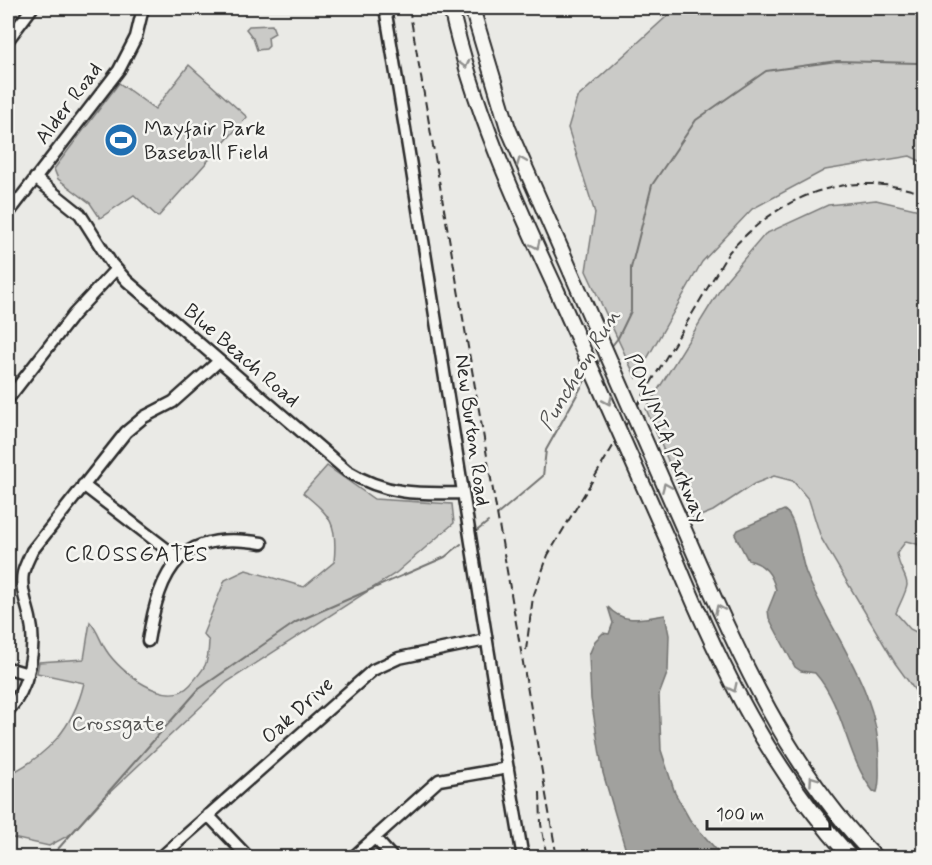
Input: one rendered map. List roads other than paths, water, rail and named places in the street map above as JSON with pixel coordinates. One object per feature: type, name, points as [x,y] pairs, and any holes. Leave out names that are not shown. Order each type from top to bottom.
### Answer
[{"type":"main road","name":"POW/MIA Parkway","points":[[450,8],[465,64],[499,165],[675,557],[710,642],[741,705],[803,799],[851,858]]},
{"type":"main road","name":"POW/MIA Parkway","points":[[472,8],[508,128],[739,655],[765,705],[831,805],[876,858]]},
{"type":"street","points":[[8,40],[32,8]]},
{"type":"street","name":"Alder Road","points":[[8,214],[129,53],[143,8]]},
{"type":"street","name":"New Burton Road","points":[[385,8],[430,270],[462,493],[523,858]]},
{"type":"street","name":"Blue Beach Road","points":[[35,178],[80,214],[116,269],[333,460],[358,478],[413,495],[462,493]]},
{"type":"street","points":[[8,399],[74,314],[116,269]]},
{"type":"street","points":[[8,711],[28,674],[33,646],[31,621],[23,592],[23,573],[32,551],[126,432],[144,417],[173,402],[219,361]]},
{"type":"street","points":[[84,485],[178,558]]},
{"type":"street","points":[[148,641],[158,596],[178,558],[206,541],[234,538],[262,543]]},
{"type":"street","name":"Oak Drive","points":[[160,858],[379,666],[399,658],[486,640]]},
{"type":"street","points":[[8,668],[28,674]]},
{"type":"street","points":[[352,858],[440,780],[508,768]]},
{"type":"street","points":[[208,815],[249,858]]},
{"type":"street","points":[[375,838],[393,858]]},
{"type":"waterway","name":"Puncheon Run","points":[[611,347],[631,311],[631,268],[652,185],[696,120],[766,71],[837,61],[917,63],[924,58]]},
{"type":"waterway","name":"Puncheon Run","points":[[596,365],[603,356]]},
{"type":"waterway","name":"Puncheon Run","points":[[498,514],[543,476],[546,450],[588,375]]},
{"type":"waterway","name":"Puncheon Run","points":[[474,533],[488,522]]},
{"type":"waterway","name":"Puncheon Run","points":[[50,858],[199,689],[296,622],[445,557],[461,544]]},
{"type":"railway","points":[[409,8],[557,858]]},
{"type":"railway","points":[[526,650],[533,597],[548,555],[729,252],[771,215],[794,201],[818,192],[842,186],[868,184],[896,187],[924,194]]},
{"type":"railway","points":[[540,792],[541,824],[547,858]]},
{"type":"place","name":"Mayfair Park Baseball Field","points":[[121,140]]},
{"type":"district","name":"CROSSGATES","points":[[137,553]]},
{"type":"park label","name":"Crossgate","points":[[118,723]]}]
